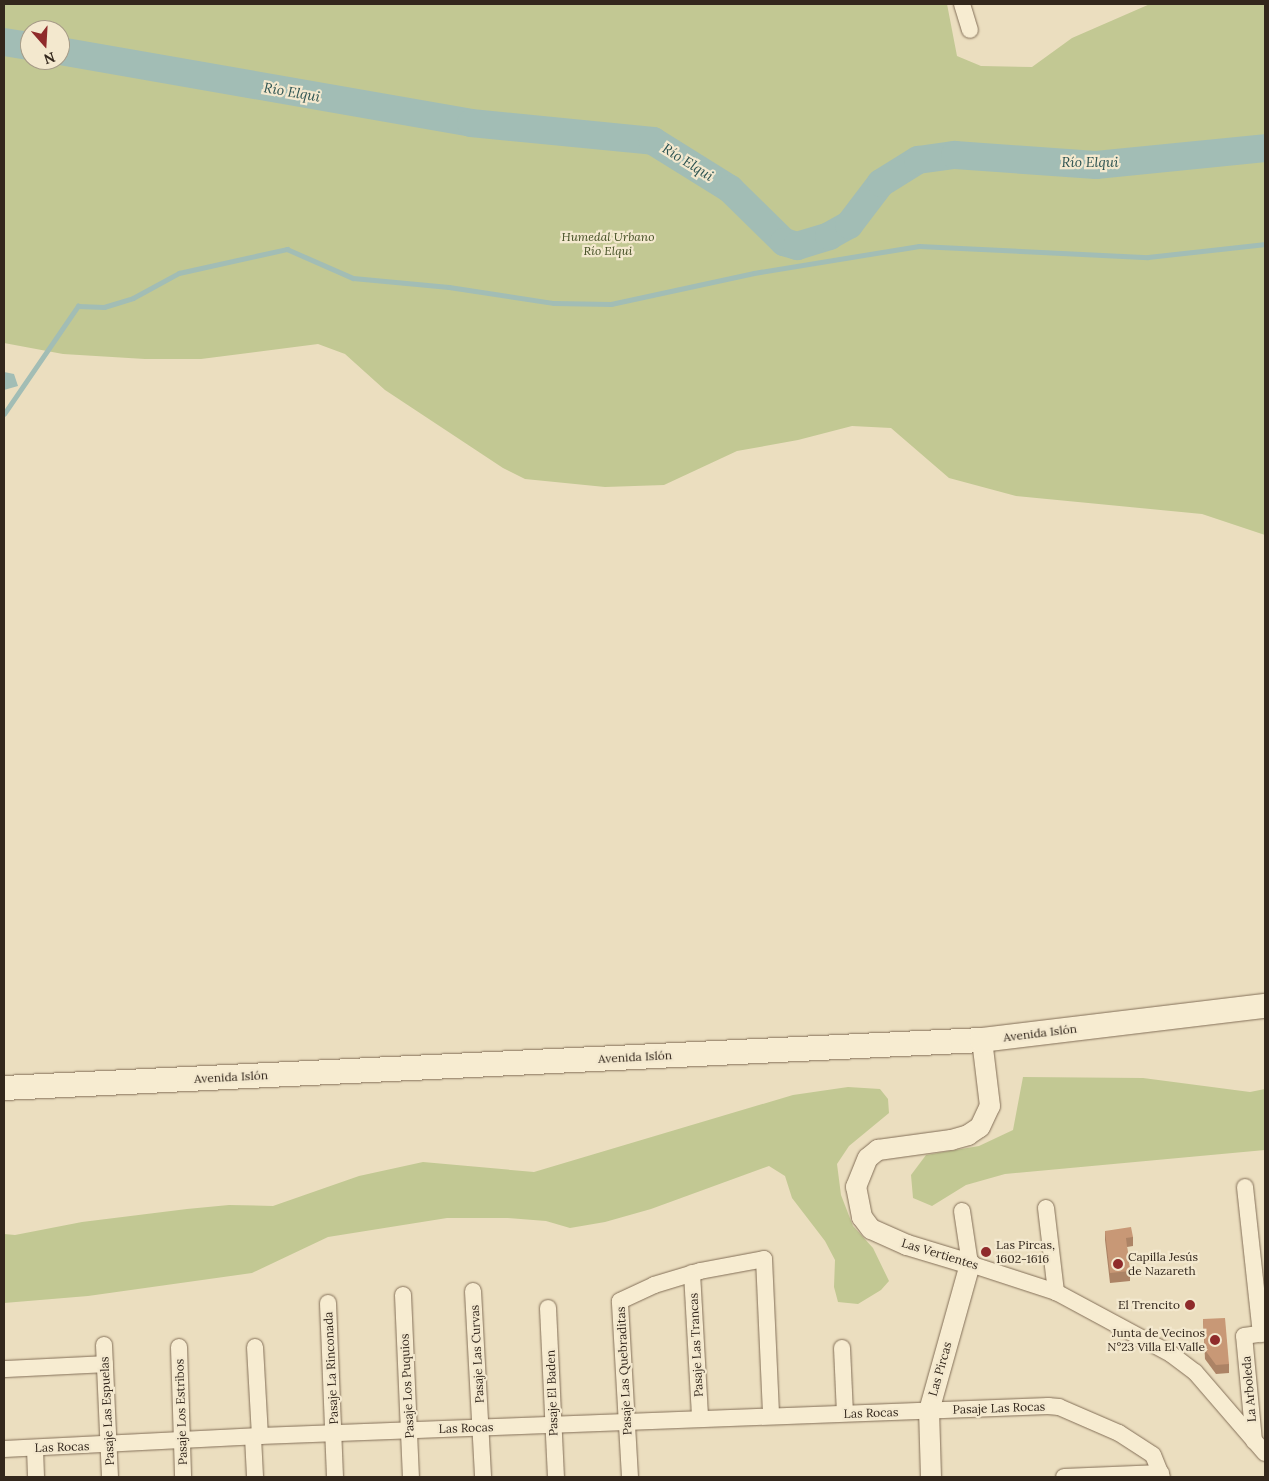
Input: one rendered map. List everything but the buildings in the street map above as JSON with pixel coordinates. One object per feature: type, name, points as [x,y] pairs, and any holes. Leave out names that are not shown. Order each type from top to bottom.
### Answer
[{"type":"main road","name":"Avenida Islón","points":[[4,1088],[982,1040],[1265,1006]]},
{"type":"street","points":[[962,4],[970,30]]},
{"type":"street","name":"Las Vertientes","points":[[982,1040],[990,1106],[980,1127],[968,1135],[951,1140],[878,1150],[868,1158],[856,1187],[862,1217],[871,1229],[885,1237],[1056,1292],[1171,1354],[1195,1372],[1260,1447]]},
{"type":"street","points":[[1246,1187],[1263,1334]]},
{"type":"street","points":[[1046,1208],[1056,1292]]},
{"type":"street","points":[[962,1212],[970,1264]]},
{"type":"street","name":"Pasaje Las Quebraditas","points":[[630,1477],[620,1301],[692,1273],[764,1260],[771,1416]]},
{"type":"street","name":"Las Pircas","points":[[931,1477],[929,1411],[970,1264]]},
{"type":"street","name":"Pasaje Las Trancas","points":[[692,1273],[700,1418]]},
{"type":"street","name":"Pasaje Las Curvas","points":[[474,1291],[482,1477]]},
{"type":"street","name":"Pasaje Los Puquios","points":[[403,1296],[411,1477]]},
{"type":"street","name":"Pasaje La Rinconada","points":[[328,1303],[335,1477]]},
{"type":"street","name":"Pasaje El Baden","points":[[548,1308],[556,1477]]},
{"type":"street","name":"La Arboleda","points":[[1260,1447],[1244,1336],[1263,1334]]},
{"type":"street","name":"Pasaje Las Espuelas","points":[[104,1345],[110,1477]]},
{"type":"street","name":"Pasaje Los Estribos","points":[[179,1347],[183,1477]]},
{"type":"street","points":[[255,1347],[257,1436],[255,1477]]},
{"type":"street","points":[[842,1348],[845,1413]]},
{"type":"street","points":[[4,1369],[105,1364]]},
{"type":"street","name":"Pasaje Las Rocas","points":[[929,1411],[1059,1407],[1119,1433],[1153,1455],[1162,1475]]},
{"type":"street","name":"Las Rocas","points":[[4,1449],[257,1436],[700,1418],[929,1411]]},
{"type":"street","points":[[34,1448],[36,1477]]},
{"type":"street","points":[[1064,1477],[1162,1475]]},
{"type":"green space","name":"Humedal Urbano Río Elqui","points":[[4,4],[947,4],[957,56],[981,66],[1032,67],[1072,38],[1150,4],[1265,4],[1265,535],[1202,514],[1016,496],[949,478],[891,428],[852,426],[798,440],[737,451],[664,485],[605,487],[525,479],[503,468],[385,390],[345,354],[318,344],[201,359],[145,359],[63,354],[4,343]]},
{"type":"green space","points":[[1023,1077],[1143,1078],[1250,1092],[1265,1089],[1265,1150],[1005,1174],[966,1185],[932,1206],[913,1198],[911,1175],[926,1155],[979,1146],[1013,1130]]},
{"type":"green space","points":[[848,1087],[880,1089],[888,1099],[889,1113],[849,1146],[837,1164],[841,1195],[853,1226],[873,1248],[889,1281],[881,1290],[858,1304],[838,1302],[834,1287],[835,1260],[825,1241],[792,1198],[785,1176],[769,1166],[651,1209],[605,1222],[570,1228],[546,1221],[508,1218],[447,1218],[328,1237],[252,1273],[88,1296],[4,1303],[4,1234],[15,1235],[82,1222],[187,1209],[229,1205],[273,1206],[359,1176],[423,1162],[534,1172],[793,1095]]},
{"type":"water","points":[[4,372],[14,374],[18,386],[4,390]]},
{"type":"waterway","name":"Río Elqui","points":[[4,42],[20,44]]},
{"type":"waterway","name":"Río Elqui","points":[[70,53],[471,123],[653,141],[730,189],[784,242],[797,246],[829,236],[849,225],[881,183],[918,160],[955,155],[1096,165],[1265,148]]},
{"type":"waterway","points":[[4,414],[78,306],[104,307],[133,298],[179,273],[287,249],[353,278],[449,287],[554,303],[611,304],[754,273],[919,246],[1148,257],[1265,244]]},
{"type":"place","name":"Las Pircas, 1602-1616","points":[[986,1252]]},
{"type":"place","name":"Capilla Jesús de Nazareth","points":[[1118,1264]]},
{"type":"place","name":"El Trencito","points":[[1190,1305]]},
{"type":"place","name":"Junta de Vecinos N°23 Villa El Valle","points":[[1215,1340]]}]
